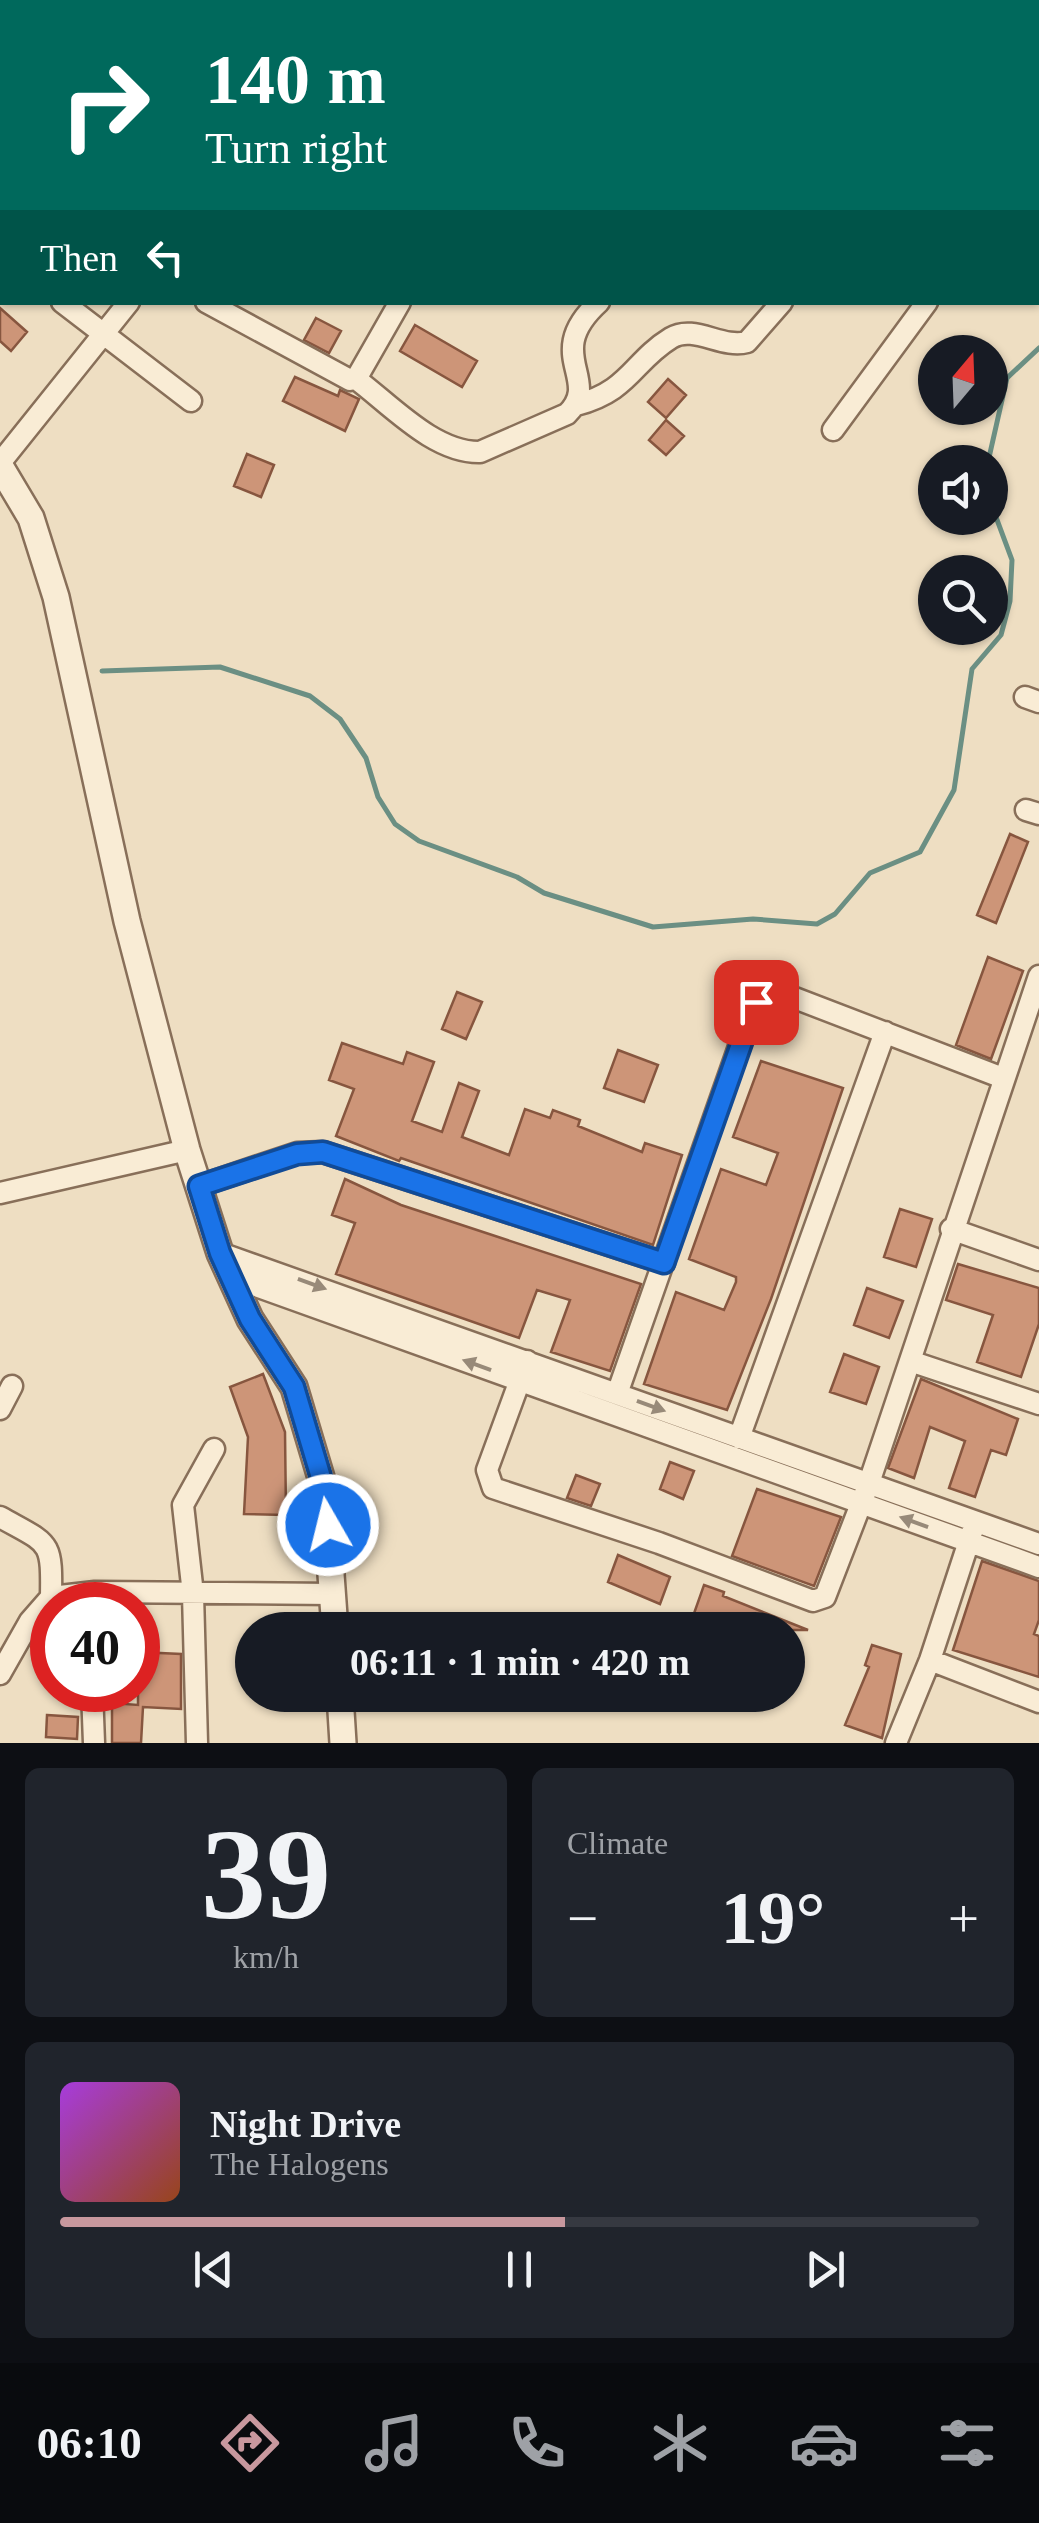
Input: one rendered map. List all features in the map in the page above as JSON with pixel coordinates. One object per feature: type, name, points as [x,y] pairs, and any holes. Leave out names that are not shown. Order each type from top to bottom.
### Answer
[{"type":"street","points":[[66,305],[191,401]]},
{"type":"street","points":[[128,305],[0,464],[31,518],[56,597],[127,921],[187,1150],[220,1253],[250,1319],[294,1387],[325,1491],[334,1612]]},
{"type":"street","points":[[211,305],[342,379],[356,379],[441,442],[465,452],[495,447],[567,414],[576,405],[618,389],[670,338],[682,334],[720,344],[747,342],[779,305]]},
{"type":"street","points":[[356,379],[398,305]]},
{"type":"street","points":[[576,405],[580,390],[572,339],[576,326],[596,305]]},
{"type":"street","points":[[833,430],[925,305]]},
{"type":"street","points":[[523,1371],[487,1470],[487,1479],[503,1494],[660,1543],[814,1601],[830,1590],[1039,976]]},
{"type":"street","points":[[617,1394],[756,1002],[778,992],[1003,1078]]},
{"type":"street","points":[[739,1438],[886,1032]]},
{"type":"street","points":[[0,1193],[187,1150]]},
{"type":"street","points":[[199,1186],[297,1154],[323,1152],[664,1263]]},
{"type":"street","points":[[952,1229],[1039,1260]]},
{"type":"street","points":[[220,1253],[523,1371],[864,1493],[976,1521],[1039,1544]]},
{"type":"street","points":[[231,1277],[523,1371],[617,1394],[739,1438],[968,1541],[1039,1567]]},
{"type":"street","points":[[910,1361],[1039,1404]]},
{"type":"street","points":[[0,1410],[12,1386]]},
{"type":"street","points":[[197,1743],[193,1594],[183,1505],[214,1449]]},
{"type":"street","points":[[0,1517],[47,1546],[52,1554],[51,1582]]},
{"type":"street","points":[[896,1743],[930,1660],[976,1521]]},
{"type":"street","points":[[160,1596],[333,1594]]},
{"type":"street","points":[[0,1674],[30,1621]]},
{"type":"street","points":[[930,1660],[1039,1702]]},
{"type":"street","points":[[93,1712],[94,1743]]},
{"type":"street","points":[[341,1712],[343,1743]]},
{"type":"building","points":[[0,308],[27,332],[11,351],[0,341]]},
{"type":"building","points":[[316,318],[341,331],[329,353],[304,340]]},
{"type":"building","points":[[415,325],[477,361],[462,387],[400,351]]},
{"type":"building","points":[[295,377],[338,396],[340,390],[359,399],[345,431],[283,401]]},
{"type":"building","points":[[668,379],[686,395],[666,418],[648,402]]},
{"type":"building","points":[[666,420],[684,436],[666,455],[649,440]]},
{"type":"building","points":[[247,454],[274,465],[261,497],[234,486]]},
{"type":"building","points":[[1010,834],[1028,842],[996,923],[977,915]]},
{"type":"building","points":[[988,957],[1023,971],[991,1059],[956,1045]]},
{"type":"building","points":[[457,992],[482,1002],[466,1039],[442,1029]]},
{"type":"building","points":[[342,1043],[403,1064],[407,1052],[434,1062],[412,1121],[442,1132],[459,1083],[479,1091],[462,1137],[509,1155],[525,1109],[550,1118],[553,1110],[580,1120],[578,1126],[642,1152],[645,1143],[682,1155],[653,1245],[401,1158],[399,1161],[336,1136],[354,1089],[329,1080]]},
{"type":"building","points":[[618,1050],[658,1065],[644,1102],[604,1088]]},
{"type":"building","points":[[761,1061],[843,1088],[771,1299],[727,1410],[644,1384],[676,1292],[724,1310],[736,1282],[736,1277],[689,1259],[721,1169],[766,1185],[778,1153],[733,1137]]},
{"type":"building","points":[[345,1179],[401,1205],[641,1284],[610,1371],[551,1352],[570,1300],[537,1290],[519,1338],[336,1274],[355,1223],[332,1215]]},
{"type":"building","points":[[900,1209],[932,1219],[916,1267],[884,1257]]},
{"type":"building","points":[[958,1264],[1039,1288],[1039,1324],[1021,1377],[977,1362],[993,1315],[946,1300]]},
{"type":"building","points":[[867,1288],[903,1301],[889,1338],[854,1325]]},
{"type":"building","points":[[844,1354],[879,1367],[866,1404],[830,1392]]},
{"type":"building","points":[[263,1374],[285,1432],[286,1515],[244,1514],[248,1437],[230,1387]]},
{"type":"building","points":[[921,1379],[1018,1419],[1006,1455],[991,1450],[975,1497],[949,1488],[965,1441],[930,1427],[914,1478],[888,1468]]},
{"type":"building","points":[[670,1462],[694,1471],[683,1499],[660,1489]]},
{"type":"building","points":[[576,1475],[600,1484],[591,1506],[567,1498]]},
{"type":"building","points":[[757,1489],[841,1517],[814,1586],[732,1556]]},
{"type":"building","points":[[618,1555],[670,1577],[660,1604],[608,1582]]},
{"type":"building","points":[[982,1561],[1039,1581],[1039,1620],[1034,1634],[1039,1636],[1039,1677],[953,1650]]},
{"type":"building","points":[[704,1585],[763,1612],[695,1612]]},
{"type":"building","points":[[872,1645],[901,1654],[882,1738],[845,1725],[869,1667],[865,1665]]},
{"type":"building","points":[[160,1653],[181,1654],[181,1709],[160,1708]]},
{"type":"building","points":[[112,1712],[143,1712],[141,1743],[112,1743]]},
{"type":"building","points":[[47,1715],[78,1717],[77,1739],[46,1737]]},
{"type":"waterway","points":[[992,445],[1007,378],[1039,348]]},
{"type":"waterway","points":[[102,671],[220,667],[310,696],[340,719],[366,758],[378,797],[395,824],[419,841],[517,877],[544,893],[653,927],[753,919],[817,924],[835,914],[870,873],[920,852],[954,790],[972,669],[1001,635],[1010,601],[1012,560],[1003,535]]},
{"type":"route","points":[[328,1525],[325,1491],[294,1387],[250,1319],[220,1253],[199,1186],[297,1154],[323,1152],[346,1156],[664,1263],[756,1002]]}]
